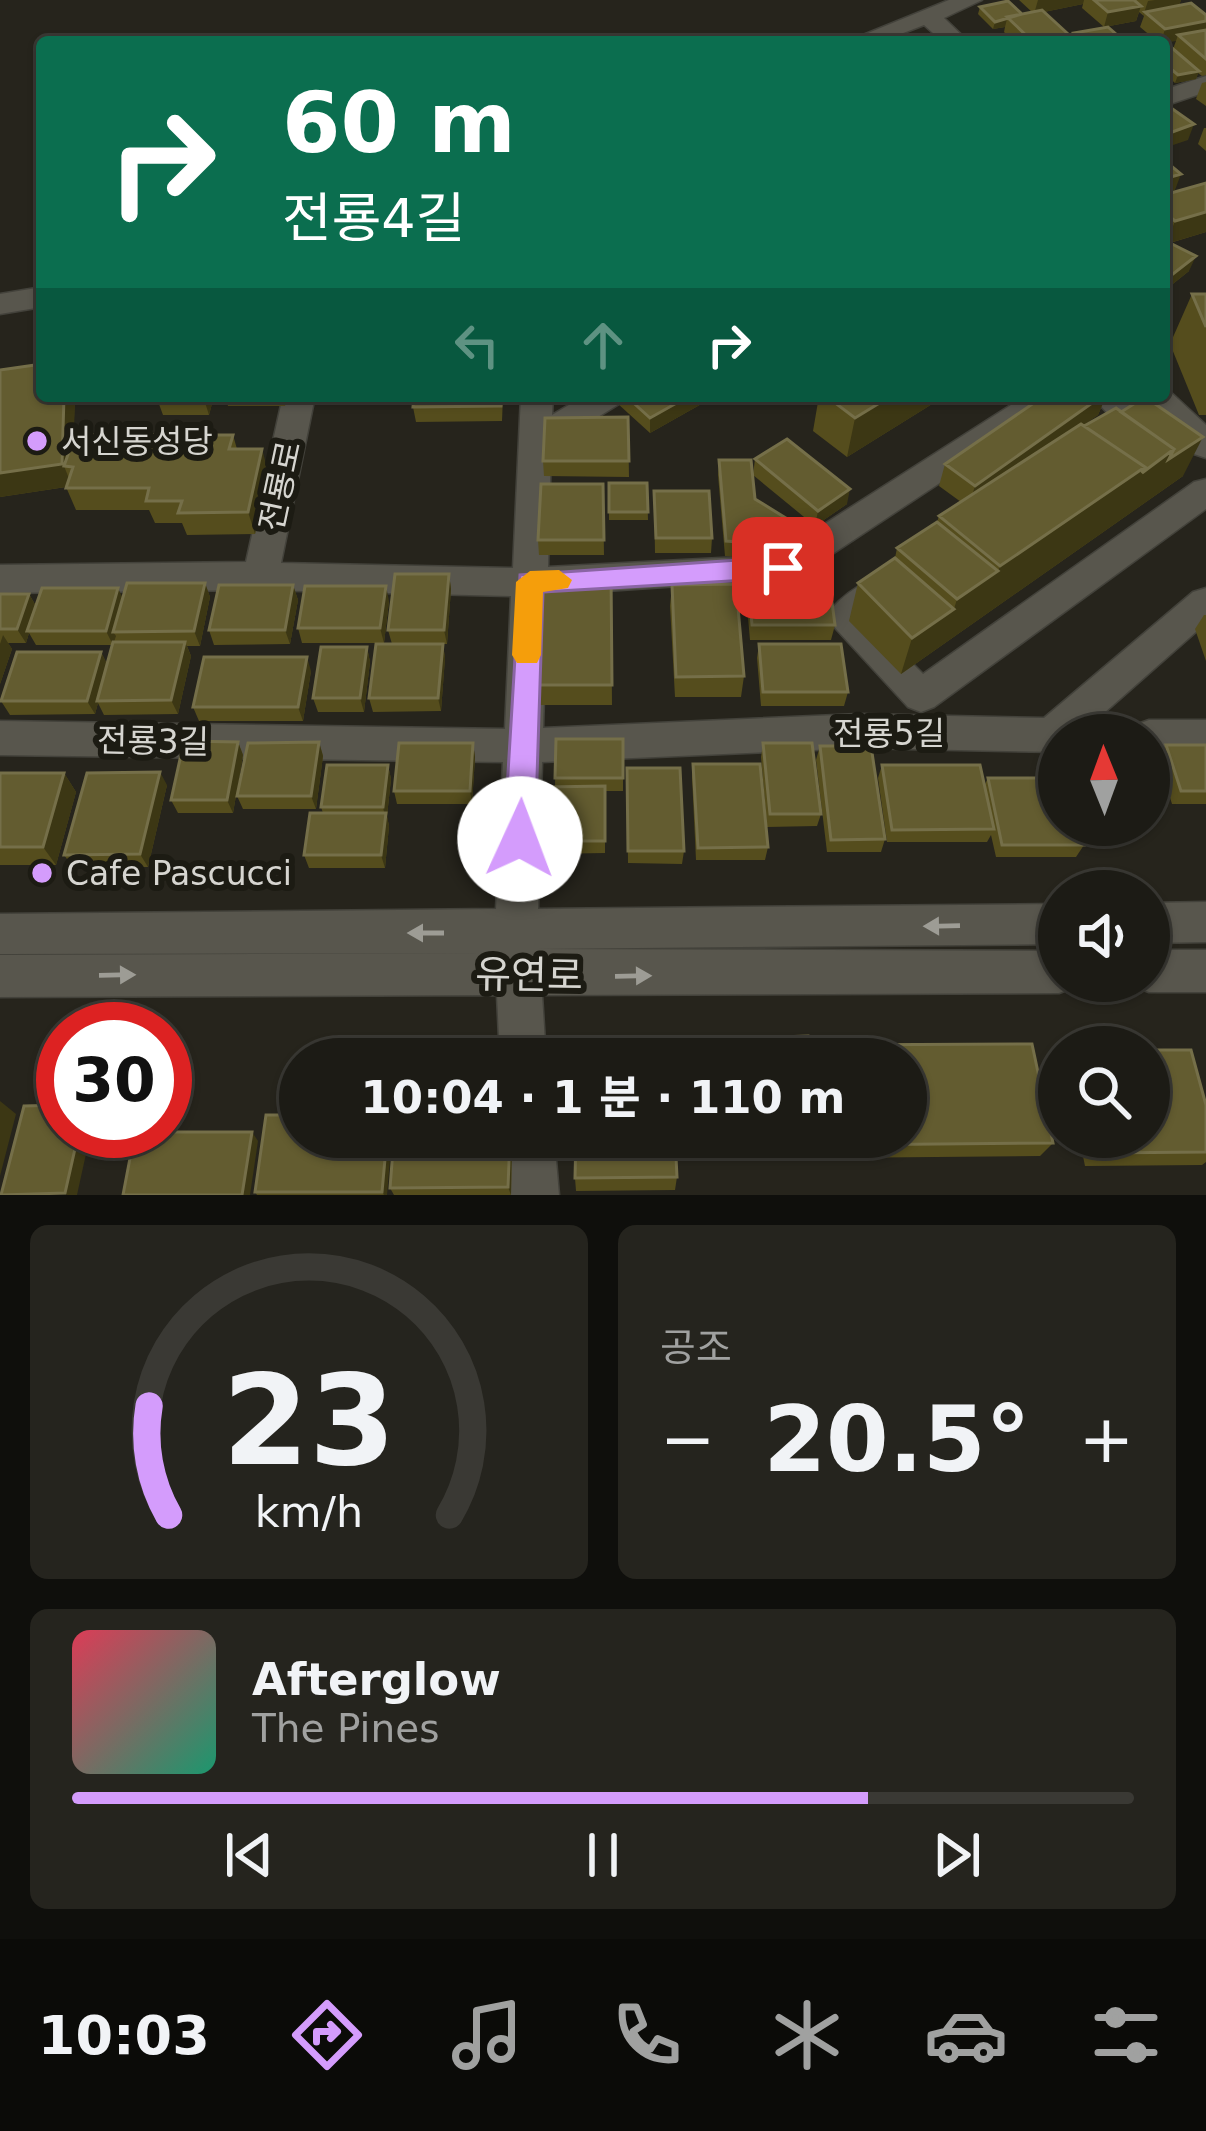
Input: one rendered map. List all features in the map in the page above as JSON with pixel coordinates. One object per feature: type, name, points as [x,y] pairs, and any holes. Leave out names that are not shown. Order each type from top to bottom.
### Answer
[{"type":"street","points":[[865,36],[879,25],[929,17],[970,0]]},
{"type":"street","points":[[929,17],[950,36]]},
{"type":"street","points":[[1170,96],[1206,83]]},
{"type":"street","points":[[0,304],[36,298]]},
{"type":"street","name":"전룡로","points":[[261,576],[298,402]]},
{"type":"street","points":[[521,1038],[516,932],[537,402]]},
{"type":"street","points":[[536,441],[598,402]]},
{"type":"street","points":[[0,579],[261,576],[530,582],[783,568],[1039,402]]},
{"type":"street","points":[[1166,402],[1206,446]]},
{"type":"street","points":[[920,566],[844,618],[921,696],[1206,487],[1116,417]]},
{"type":"street","name":"전룡5길","points":[[1079,714],[1206,602]]},
{"type":"street","name":"전룡5길","points":[[523,746],[860,731],[1038,735]]},
{"type":"street","points":[[1170,736],[1206,737]]},
{"type":"street","name":"전룡3길","points":[[0,739],[523,746]]},
{"type":"street","points":[[1170,923],[1206,922]]},
{"type":"street","name":"유연로","points":[[0,934],[1038,925]]},
{"type":"street","points":[[1170,971],[1206,971]]},
{"type":"street","name":"유연로","points":[[0,976],[1038,972]]},
{"type":"street","points":[[532,1158],[535,1195]]},
{"type":"building","points":[[1094,0],[1134,0],[1141,6],[1108,12]]},
{"type":"building","points":[[1008,1],[1022,14],[995,22],[980,7]]},
{"type":"building","points":[[1191,3],[1206,15],[1206,21],[1165,29],[1145,12]]},
{"type":"building","points":[[1042,10],[1067,33],[1027,36],[1007,17]]},
{"type":"building","points":[[1108,27],[1118,36],[1077,36],[1074,33]]},
{"type":"building","points":[[1206,30],[1206,59],[1178,35]]},
{"type":"building","points":[[1170,48],[1199,71],[1178,75],[1170,68]]},
{"type":"building","points":[[1170,107],[1194,124],[1170,133]]},
{"type":"building","points":[[1206,183],[1206,212],[1175,221],[1170,217],[1170,193]]},
{"type":"building","points":[[1170,243],[1196,256],[1170,276]]},
{"type":"building","points":[[1192,294],[1206,294],[1206,327]]},
{"type":"building","name":"서신동성당","points":[[36,365],[36,402],[64,402],[62,464],[0,473],[0,370]]},
{"type":"building","points":[[413,402],[501,402],[501,406],[413,407]]},
{"type":"building","points":[[633,402],[678,402],[650,418]]},
{"type":"building","points":[[834,402],[881,402],[855,418]]},
{"type":"building","points":[[1035,402],[1094,402],[975,486],[945,464]]},
{"type":"building","points":[[1137,402],[1152,402],[1203,437],[1169,459],[1174,449],[1121,412]]},
{"type":"building","points":[[1116,408],[1174,449],[1142,473],[1145,467],[1084,426]]},
{"type":"building","points":[[628,417],[629,461],[543,461],[545,418]]},
{"type":"building","points":[[1081,424],[1145,467],[1000,566],[939,516]]},
{"type":"building","points":[[84,435],[233,435],[229,449],[262,449],[248,512],[178,513],[182,501],[146,501],[149,488],[66,488],[73,467],[64,466],[72,443],[81,443]]},
{"type":"building","points":[[787,439],[850,489],[818,511],[755,459]]},
{"type":"building","points":[[719,460],[751,460],[755,499],[802,528],[783,545],[726,541]]},
{"type":"building","points":[[609,483],[647,483],[648,512],[609,512]]},
{"type":"building","points":[[541,484],[603,484],[604,540],[538,540]]},
{"type":"building","points":[[654,491],[709,491],[712,538],[656,538]]},
{"type":"building","points":[[937,522],[998,571],[957,599],[897,548]]},
{"type":"building","points":[[895,558],[954,609],[912,638],[858,583]]},
{"type":"building","points":[[395,574],[449,574],[444,630],[388,630]]},
{"type":"building","points":[[537,575],[611,575],[612,685],[533,685]]},
{"type":"building","points":[[748,580],[829,580],[835,625],[752,625]]},
{"type":"building","points":[[127,583],[205,583],[194,631],[113,632]]},
{"type":"building","points":[[736,584],[744,676],[676,677],[672,585]]},
{"type":"building","points":[[219,585],[293,585],[285,630],[209,630]]},
{"type":"building","points":[[305,586],[386,586],[380,628],[298,628]]},
{"type":"building","points":[[42,588],[118,588],[106,631],[27,631]]},
{"type":"building","points":[[0,594],[29,594],[17,629],[0,629]]},
{"type":"building","points":[[113,642],[185,642],[171,700],[97,701]]},
{"type":"building","points":[[376,644],[443,644],[438,698],[369,698]]},
{"type":"building","points":[[759,644],[841,644],[848,692],[763,692]]},
{"type":"building","points":[[321,647],[367,647],[360,698],[313,698]]},
{"type":"building","points":[[17,652],[101,652],[87,701],[1,701]]},
{"type":"building","points":[[204,657],[307,657],[298,707],[193,707]]},
{"type":"building","points":[[556,739],[623,739],[623,778],[555,778]]},
{"type":"building","points":[[184,741],[238,742],[227,800],[171,800]]},
{"type":"building","points":[[319,742],[311,796],[237,796],[248,743]]},
{"type":"building","points":[[399,743],[473,743],[470,791],[394,791]]},
{"type":"building","points":[[763,743],[812,743],[821,814],[770,814]]},
{"type":"building","points":[[1170,745],[1206,745],[1206,791],[1181,791]]},
{"type":"building","points":[[820,746],[871,746],[885,839],[831,840]]},
{"type":"building","points":[[693,764],[760,764],[768,847],[698,848]]},
{"type":"building","points":[[327,765],[388,765],[383,807],[321,807]]},
{"type":"building","points":[[882,765],[980,765],[994,829],[892,830]]},
{"type":"building","points":[[627,768],[680,768],[684,851],[628,851]]},
{"type":"building","points":[[160,772],[140,854],[64,855],[87,773]]},
{"type":"building","points":[[0,773],[64,773],[43,847],[0,847]]},
{"type":"building","points":[[988,778],[1038,778],[1038,845],[1002,845]]},
{"type":"building","points":[[605,786],[605,841],[546,841],[547,787]]},
{"type":"building","points":[[310,813],[386,813],[381,855],[304,855]]},
{"type":"building","points":[[927,1044],[1032,1044],[1038,1072],[1038,1143],[927,1144]]},
{"type":"building","points":[[1170,1050],[1191,1050],[1206,1105],[1206,1152],[1170,1152]]},
{"type":"building","points":[[24,1106],[36,1106],[36,1158],[73,1158],[65,1193],[1,1195]]},
{"type":"building","points":[[266,1115],[279,1115],[279,1158],[385,1158],[382,1192],[255,1192]]},
{"type":"building","points":[[192,1132],[252,1132],[242,1195],[123,1195],[130,1158],[192,1158]]},
{"type":"building","points":[[392,1158],[509,1158],[508,1187],[390,1188]]},
{"type":"building","points":[[575,1158],[676,1158],[677,1177],[575,1178]]},
{"type":"slow traffic","points":[[527,655],[530,582],[559,580]]},
{"type":"place","name":"서신동성당","points":[[37,441]]},
{"type":"place","name":"Cafe Pascucci","points":[[42,873]]},
{"type":"route","points":[[520,839],[530,582],[783,568]]}]
